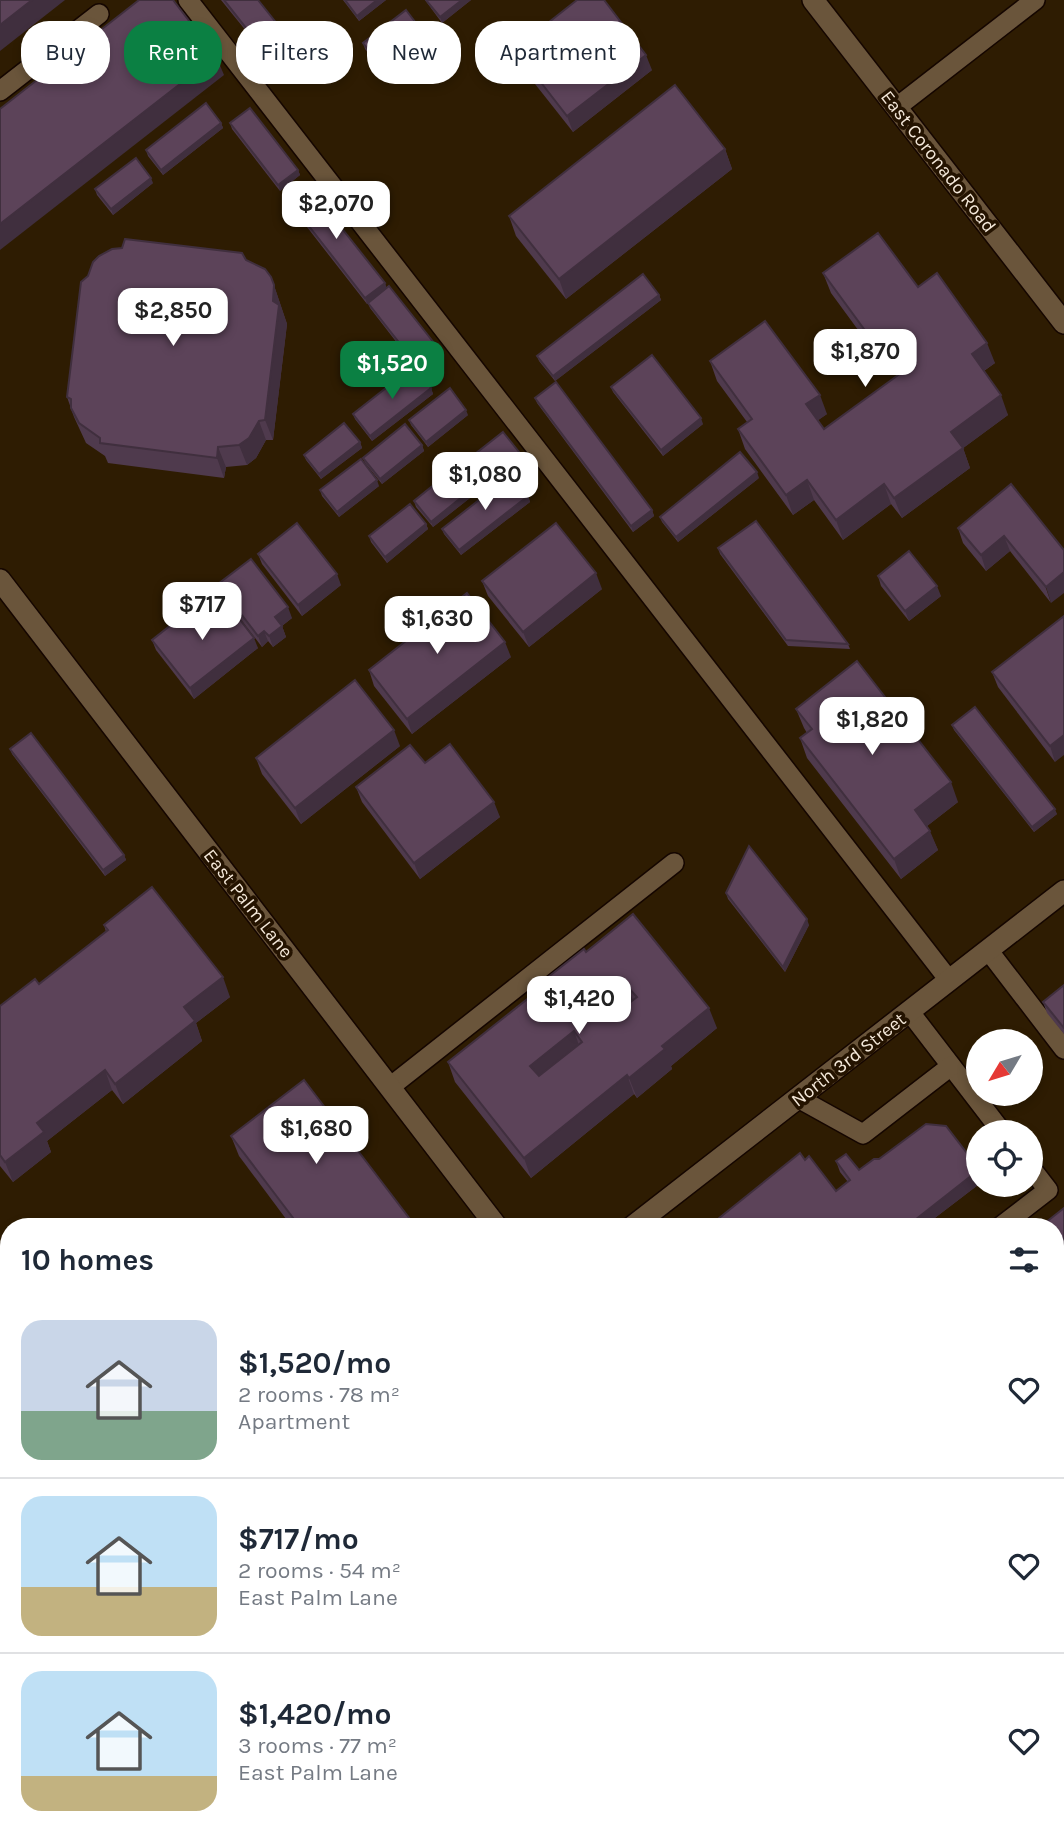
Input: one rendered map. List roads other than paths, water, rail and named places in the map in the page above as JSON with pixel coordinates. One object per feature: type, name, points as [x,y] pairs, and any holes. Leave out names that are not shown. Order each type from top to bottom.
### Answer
[{"type":"street","name":"East Coronado Road","points":[[813,0],[1064,323]]},
{"type":"street","name":"East Palm Lane","points":[[0,580],[490,1218]]},
{"type":"street","name":"North 3rd Street","points":[[644,1218],[1064,891]]},
{"type":"lane","points":[[188,0],[949,980]]},
{"type":"lane","points":[[897,107],[1035,0]]},
{"type":"lane","points":[[0,91],[99,15]]},
{"type":"lane","points":[[390,1087],[674,863]]},
{"type":"lane","points":[[988,950],[1064,1049]]},
{"type":"lane","points":[[909,1011],[994,1120]]},
{"type":"lane","points":[[798,1098],[863,1133],[951,1066]]},
{"type":"lane","points":[[1012,1218],[1039,1197]]}]
